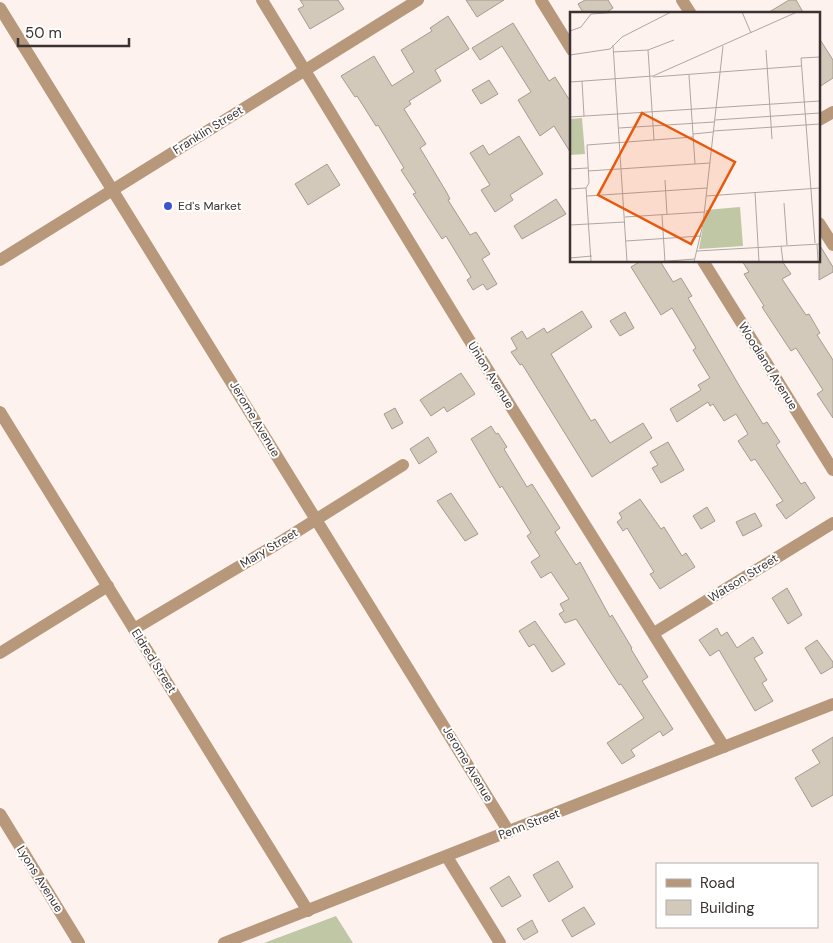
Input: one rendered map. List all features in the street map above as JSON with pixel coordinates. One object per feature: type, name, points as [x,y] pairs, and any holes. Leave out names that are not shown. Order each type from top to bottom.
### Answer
[{"type":"street","name":"Union Avenue","points":[[262,0],[474,347],[724,748]]},
{"type":"street","name":"Franklin Street","points":[[0,260],[418,0]]},
{"type":"street","points":[[541,0],[570,47]]},
{"type":"street","points":[[682,0],[690,12]]},
{"type":"street","name":"Jerome Avenue","points":[[0,8],[509,832]]},
{"type":"street","points":[[820,119],[833,112]]},
{"type":"street","points":[[820,225],[833,246]]},
{"type":"street","name":"Woodland Avenue","points":[[704,262],[833,470]]},
{"type":"street","name":"Eldred Street","points":[[0,412],[308,911]]},
{"type":"street","name":"Mary Street","points":[[134,629],[403,465]]},
{"type":"street","name":"Watson Street","points":[[654,633],[833,523]]},
{"type":"street","points":[[0,653],[108,586]]},
{"type":"street","name":"Penn Street","points":[[224,943],[833,704]]},
{"type":"street","name":"Lyons Avenue","points":[[0,814],[79,943]]},
{"type":"street","points":[[446,857],[500,943]]},
{"type":"green space","points":[[336,916],[353,943],[264,943]]},
{"type":"building","points":[[300,0],[338,0],[344,9],[310,29],[298,9],[304,6]]},
{"type":"building","points":[[466,0],[504,0],[477,17]]},
{"type":"building","points":[[585,0],[608,0],[613,8],[607,12],[583,12],[578,4]]},
{"type":"building","points":[[789,0],[796,0],[803,12],[769,12]]},
{"type":"building","points":[[448,16],[469,49],[435,70],[441,81],[409,101],[411,104],[404,109],[426,144],[420,148],[447,193],[450,199],[448,200],[470,235],[476,232],[490,254],[482,259],[497,284],[487,290],[483,284],[473,290],[467,280],[471,277],[446,236],[442,239],[413,194],[416,193],[401,170],[404,168],[378,125],[376,126],[357,96],[355,97],[341,76],[374,56],[392,86],[414,72],[401,50],[432,31],[430,28]]},
{"type":"building","points":[[513,23],[549,81],[555,77],[570,101],[570,152],[554,126],[540,136],[518,100],[531,92],[502,46],[480,60],[472,48]]},
{"type":"building","points":[[820,40],[833,60],[833,78],[820,86]]},
{"type":"building","points":[[489,80],[498,94],[481,104],[472,90]]},
{"type":"building","points":[[519,136],[543,174],[510,195],[513,200],[495,212],[481,190],[490,185],[470,153],[483,145],[489,155]]},
{"type":"building","points":[[327,164],[340,185],[308,205],[295,184]]},
{"type":"building","points":[[556,199],[566,214],[522,239],[514,226]]},
{"type":"building","points":[[820,246],[833,267],[833,272],[819,280]]},
{"type":"building","points":[[639,262],[661,262],[673,282],[681,278],[692,296],[688,298],[740,387],[763,424],[767,422],[780,442],[776,445],[801,484],[805,482],[815,498],[786,519],[776,505],[783,501],[755,459],[751,461],[738,441],[748,434],[736,414],[724,421],[713,404],[710,406],[708,402],[677,422],[670,409],[701,390],[698,385],[710,378],[693,350],[696,348],[672,308],[661,315],[631,267]]},
{"type":"building","points":[[743,262],[783,262],[791,274],[782,279],[806,315],[809,314],[820,333],[817,335],[833,360],[833,418],[817,394],[823,390],[796,348],[791,351],[762,307],[764,306],[744,274],[749,272]]},
{"type":"building","points":[[582,311],[592,327],[551,354],[591,421],[595,419],[610,443],[643,423],[652,438],[592,477],[522,364],[520,365],[511,352],[517,349],[511,338],[522,331],[527,339],[544,328],[547,333]]},
{"type":"building","points":[[625,312],[634,328],[620,336],[610,321]]},
{"type":"building","points":[[461,373],[475,394],[447,412],[444,407],[431,416],[420,400]]},
{"type":"building","points":[[395,408],[403,423],[392,429],[384,414]]},
{"type":"building","points":[[491,426],[507,447],[504,449],[527,487],[532,484],[560,528],[555,532],[576,565],[580,562],[610,617],[612,615],[632,648],[648,677],[642,681],[673,729],[663,736],[660,731],[631,750],[635,756],[622,764],[607,743],[644,718],[621,684],[619,685],[576,619],[565,623],[559,614],[564,611],[560,604],[569,599],[551,572],[541,578],[531,562],[540,556],[527,536],[531,533],[502,486],[500,488],[471,439]]},
{"type":"building","points":[[428,437],[437,452],[419,464],[410,449]]},
{"type":"building","points":[[668,442],[684,470],[661,483],[652,468],[658,465],[650,452]]},
{"type":"building","points":[[451,493],[478,534],[465,541],[437,501]]},
{"type":"building","points":[[640,499],[661,529],[664,527],[682,556],[686,553],[695,567],[660,589],[650,574],[654,572],[627,528],[623,531],[617,522],[622,518],[619,513]]},
{"type":"building","points":[[707,507],[715,521],[701,529],[693,516]]},
{"type":"building","points":[[755,513],[762,526],[743,536],[736,522]]},
{"type":"building","points":[[787,588],[802,615],[788,624],[772,598]]},
{"type":"building","points":[[535,621],[565,664],[552,672],[534,644],[529,647],[519,631]]},
{"type":"building","points":[[717,628],[721,636],[727,632],[737,648],[753,637],[763,653],[754,658],[767,680],[762,683],[773,701],[755,711],[719,650],[710,656],[699,640]]},
{"type":"building","points":[[817,640],[833,662],[833,667],[821,674],[805,648]]},
{"type":"building","points":[[833,737],[833,795],[812,807],[795,778],[820,763],[812,750]]},
{"type":"building","points":[[558,861],[573,887],[549,902],[533,875]]},
{"type":"building","points":[[509,876],[521,896],[502,907],[490,888]]},
{"type":"building","points":[[584,907],[595,924],[572,937],[562,920]]},
{"type":"building","points":[[532,920],[538,932],[524,940],[517,929]]},
{"type":"place","name":"Ed's Market","points":[[168,206]]}]
